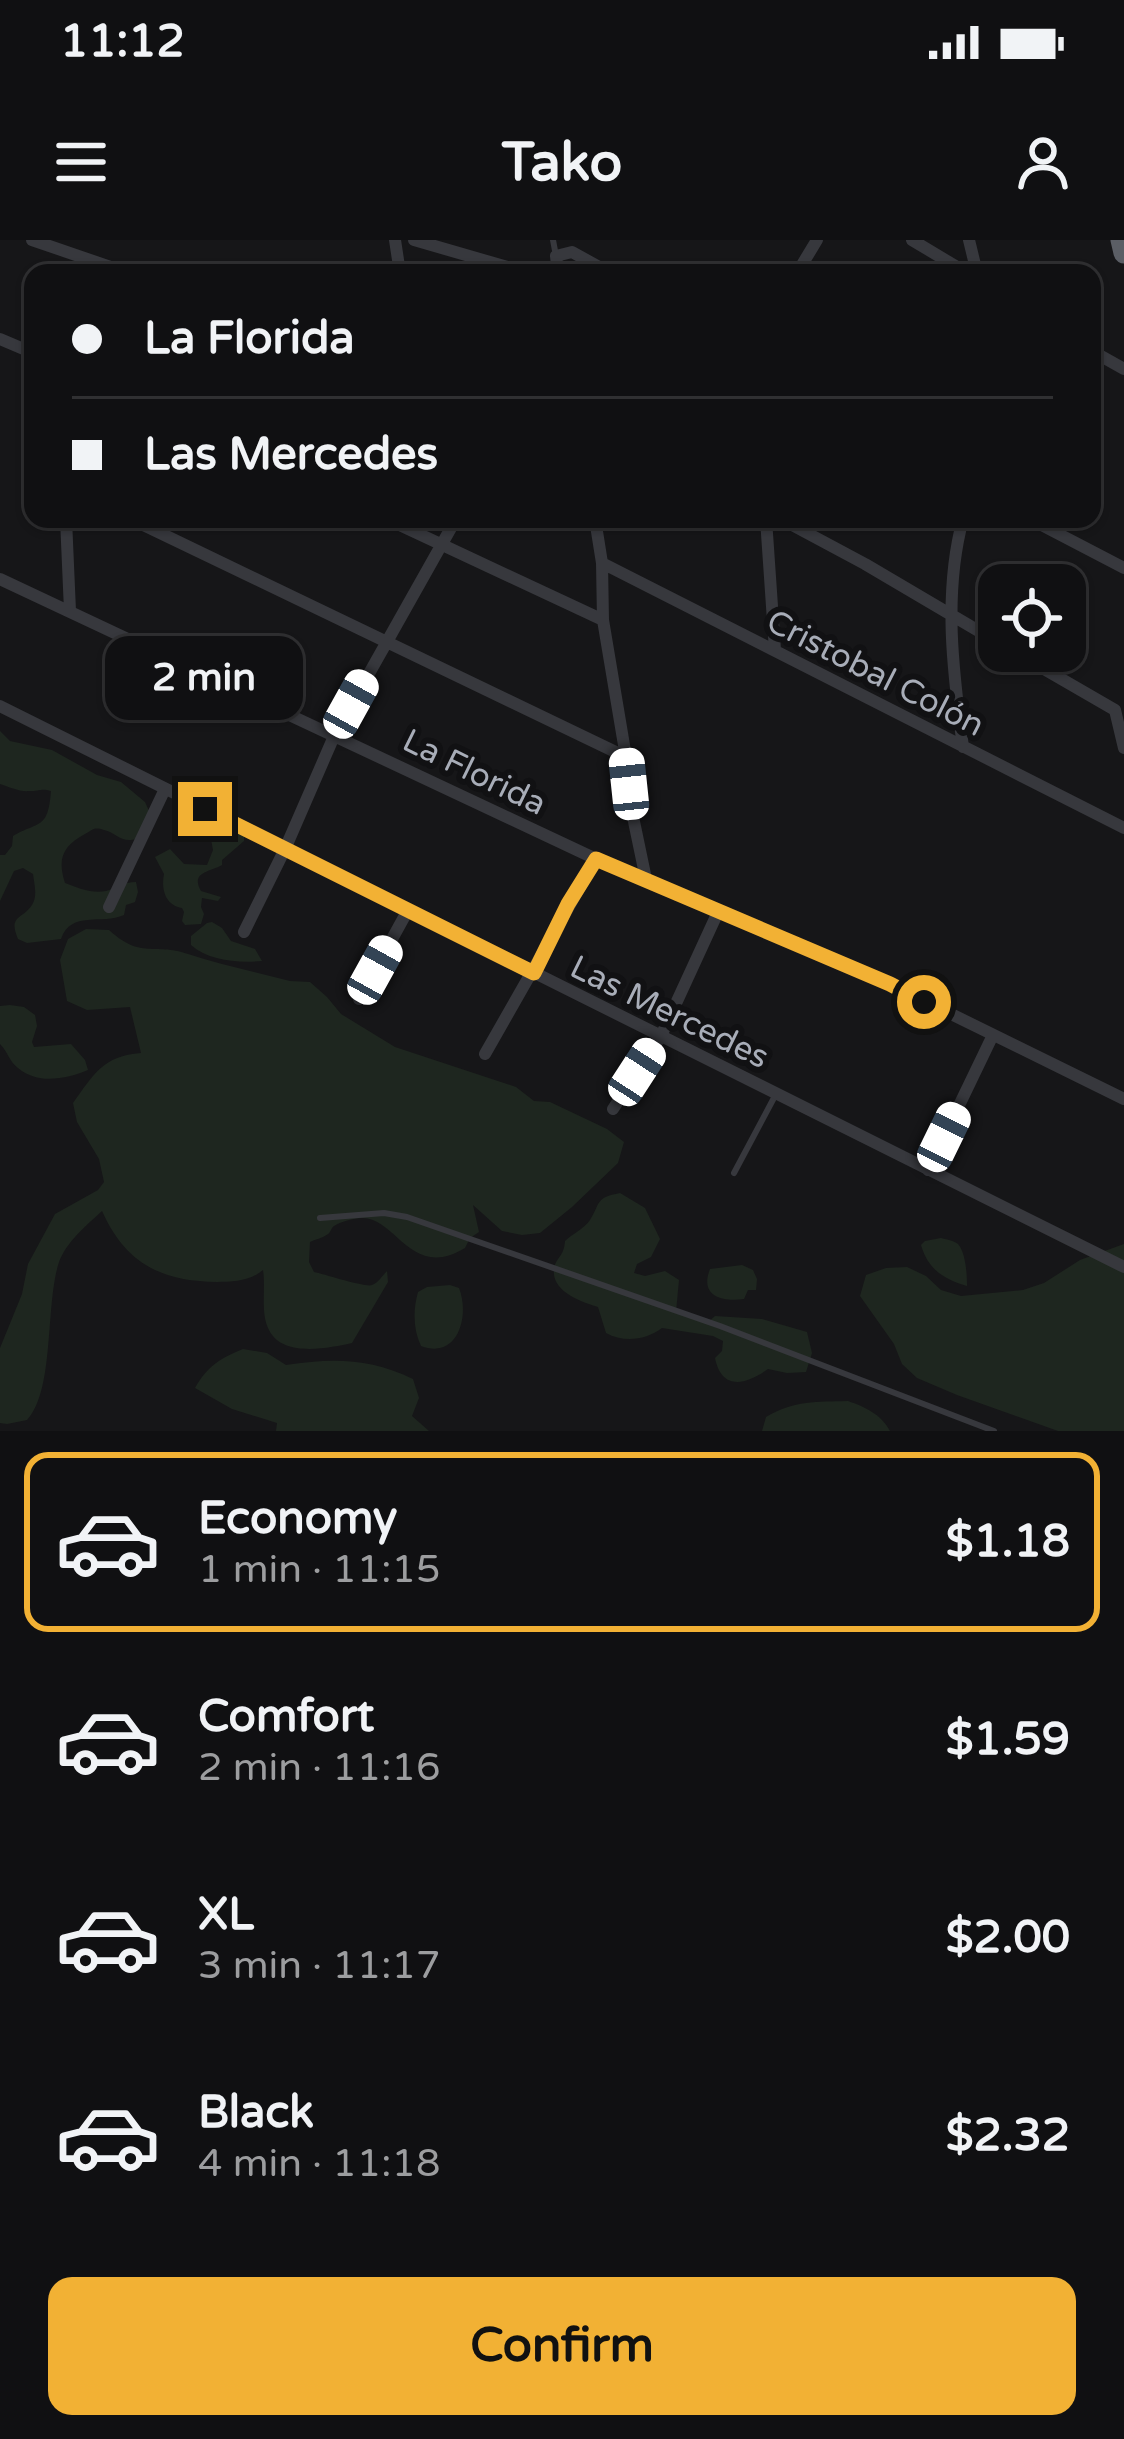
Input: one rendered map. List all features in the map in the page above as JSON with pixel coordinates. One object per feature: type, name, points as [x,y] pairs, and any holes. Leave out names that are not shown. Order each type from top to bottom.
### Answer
[{"type":"highway","points":[[1121,240],[1124,253]]},
{"type":"street","points":[[32,240],[84,264]]},
{"type":"street","points":[[414,240],[497,264]]},
{"type":"street","points":[[912,240],[953,264]]},
{"type":"street","points":[[557,264],[556,256],[572,252],[594,264]]},
{"type":"street","points":[[66,528],[70,611]]},
{"type":"street","points":[[150,528],[626,757]]},
{"type":"street","points":[[406,528],[603,620]]},
{"type":"street","points":[[244,932],[334,734],[450,528]]},
{"type":"street","points":[[596,528],[603,620],[646,879]]},
{"type":"street","points":[[767,528],[775,650]]},
{"type":"street","points":[[798,528],[978,631]]},
{"type":"street","points":[[961,528],[951,615],[963,747]]},
{"type":"street","points":[[1047,528],[1124,568]]},
{"type":"street","name":"Cristobal Colón","points":[[602,563],[1124,828]]},
{"type":"street","name":"La Florida","points":[[0,579],[596,859],[890,984],[1124,1099]]},
{"type":"street","points":[[1049,672],[1114,710],[1124,748]]},
{"type":"street","name":"Las Mercedes","points":[[0,706],[1124,1267]]},
{"type":"street","points":[[109,907],[165,789]]},
{"type":"street","points":[[485,1054],[596,859]]},
{"type":"street","points":[[359,999],[408,910]]},
{"type":"street","points":[[613,1108],[661,1036],[718,912]]},
{"type":"street","points":[[928,1170],[992,1037]]},
{"type":"lane","points":[[553,240],[556,256]]},
{"type":"lane","points":[[734,1173],[776,1094]]},
{"type":"lane","points":[[320,1218],[384,1213],[406,1217],[720,1326],[994,1431]]},
{"type":"shaded area","points":[[0,731],[10,741],[52,750],[97,775],[121,782],[145,802],[154,822],[142,836],[127,840],[94,829],[71,843],[62,860],[65,883],[80,889],[101,892],[136,882],[135,902],[126,905],[124,915],[72,924],[61,939],[27,943],[18,939],[15,922],[35,898],[33,874],[23,868],[14,871],[0,901],[0,855],[12,846],[13,836],[45,818],[51,791],[22,791],[0,784]]},
{"type":"shaded area","points":[[206,816],[230,822],[244,841],[222,865],[200,876],[201,891],[221,897],[218,901],[202,898],[201,924],[185,925],[182,908],[166,895],[164,874],[155,857],[170,849],[184,864],[207,865],[213,850],[211,839],[198,832],[198,822]]},
{"type":"shaded area","points":[[212,922],[231,941],[255,949],[262,961],[224,960],[191,945],[191,936]]},
{"type":"shaded area","points":[[86,929],[109,930],[139,948],[176,951],[310,982],[341,1014],[395,1047],[516,1087],[534,1101],[550,1102],[607,1129],[624,1142],[618,1163],[540,1233],[502,1231],[473,1205],[479,1232],[465,1248],[446,1256],[418,1253],[374,1220],[355,1219],[334,1226],[310,1242],[309,1262],[314,1272],[368,1285],[387,1271],[388,1282],[352,1343],[319,1348],[285,1345],[269,1330],[263,1270],[247,1279],[223,1282],[162,1273],[122,1244],[102,1211],[59,1262],[46,1368],[36,1406],[27,1420],[0,1423],[0,1348],[22,1294],[28,1264],[55,1214],[104,1182],[99,1159],[77,1122],[73,1103],[108,1062],[141,1053],[130,1007],[87,1010],[67,1001],[60,960],[68,939]]},
{"type":"shaded area","points":[[0,1006],[35,1015],[34,1047],[71,1044],[88,1070],[52,1079],[34,1077],[18,1068],[0,1044]]},
{"type":"shaded area","points":[[620,1193],[645,1208],[660,1239],[651,1257],[637,1264],[634,1273],[645,1276],[665,1271],[679,1280],[676,1312],[707,1323],[715,1316],[762,1319],[807,1332],[812,1353],[806,1372],[768,1369],[736,1382],[718,1369],[715,1358],[723,1341],[713,1336],[662,1328],[635,1339],[606,1333],[598,1307],[562,1290],[554,1269],[565,1241],[587,1223],[602,1199]]},
{"type":"shaded area","points":[[941,1238],[961,1248],[967,1286],[944,1276],[928,1261],[921,1245]]},
{"type":"shaded area","points":[[1124,1244],[1124,1431],[1058,1431],[917,1378],[902,1364],[894,1344],[860,1296],[866,1275],[907,1267],[941,1290],[961,1296],[1023,1290],[1080,1260]]},
{"type":"shaded area","points":[[742,1265],[753,1270],[756,1290],[736,1300],[710,1292],[710,1269]]},
{"type":"shaded area","points":[[450,1285],[459,1288],[462,1299],[458,1333],[444,1347],[421,1346],[415,1319],[418,1292]]},
{"type":"shaded area","points":[[243,1349],[267,1353],[286,1365],[351,1362],[413,1379],[419,1398],[412,1416],[429,1431],[276,1431],[277,1423],[232,1409],[195,1388],[215,1364]]},
{"type":"shaded area","points":[[848,1401],[872,1412],[890,1431],[762,1431],[766,1417],[787,1407]]},
{"type":"route","points":[[205,809],[534,973],[596,859],[924,1002]]}]
